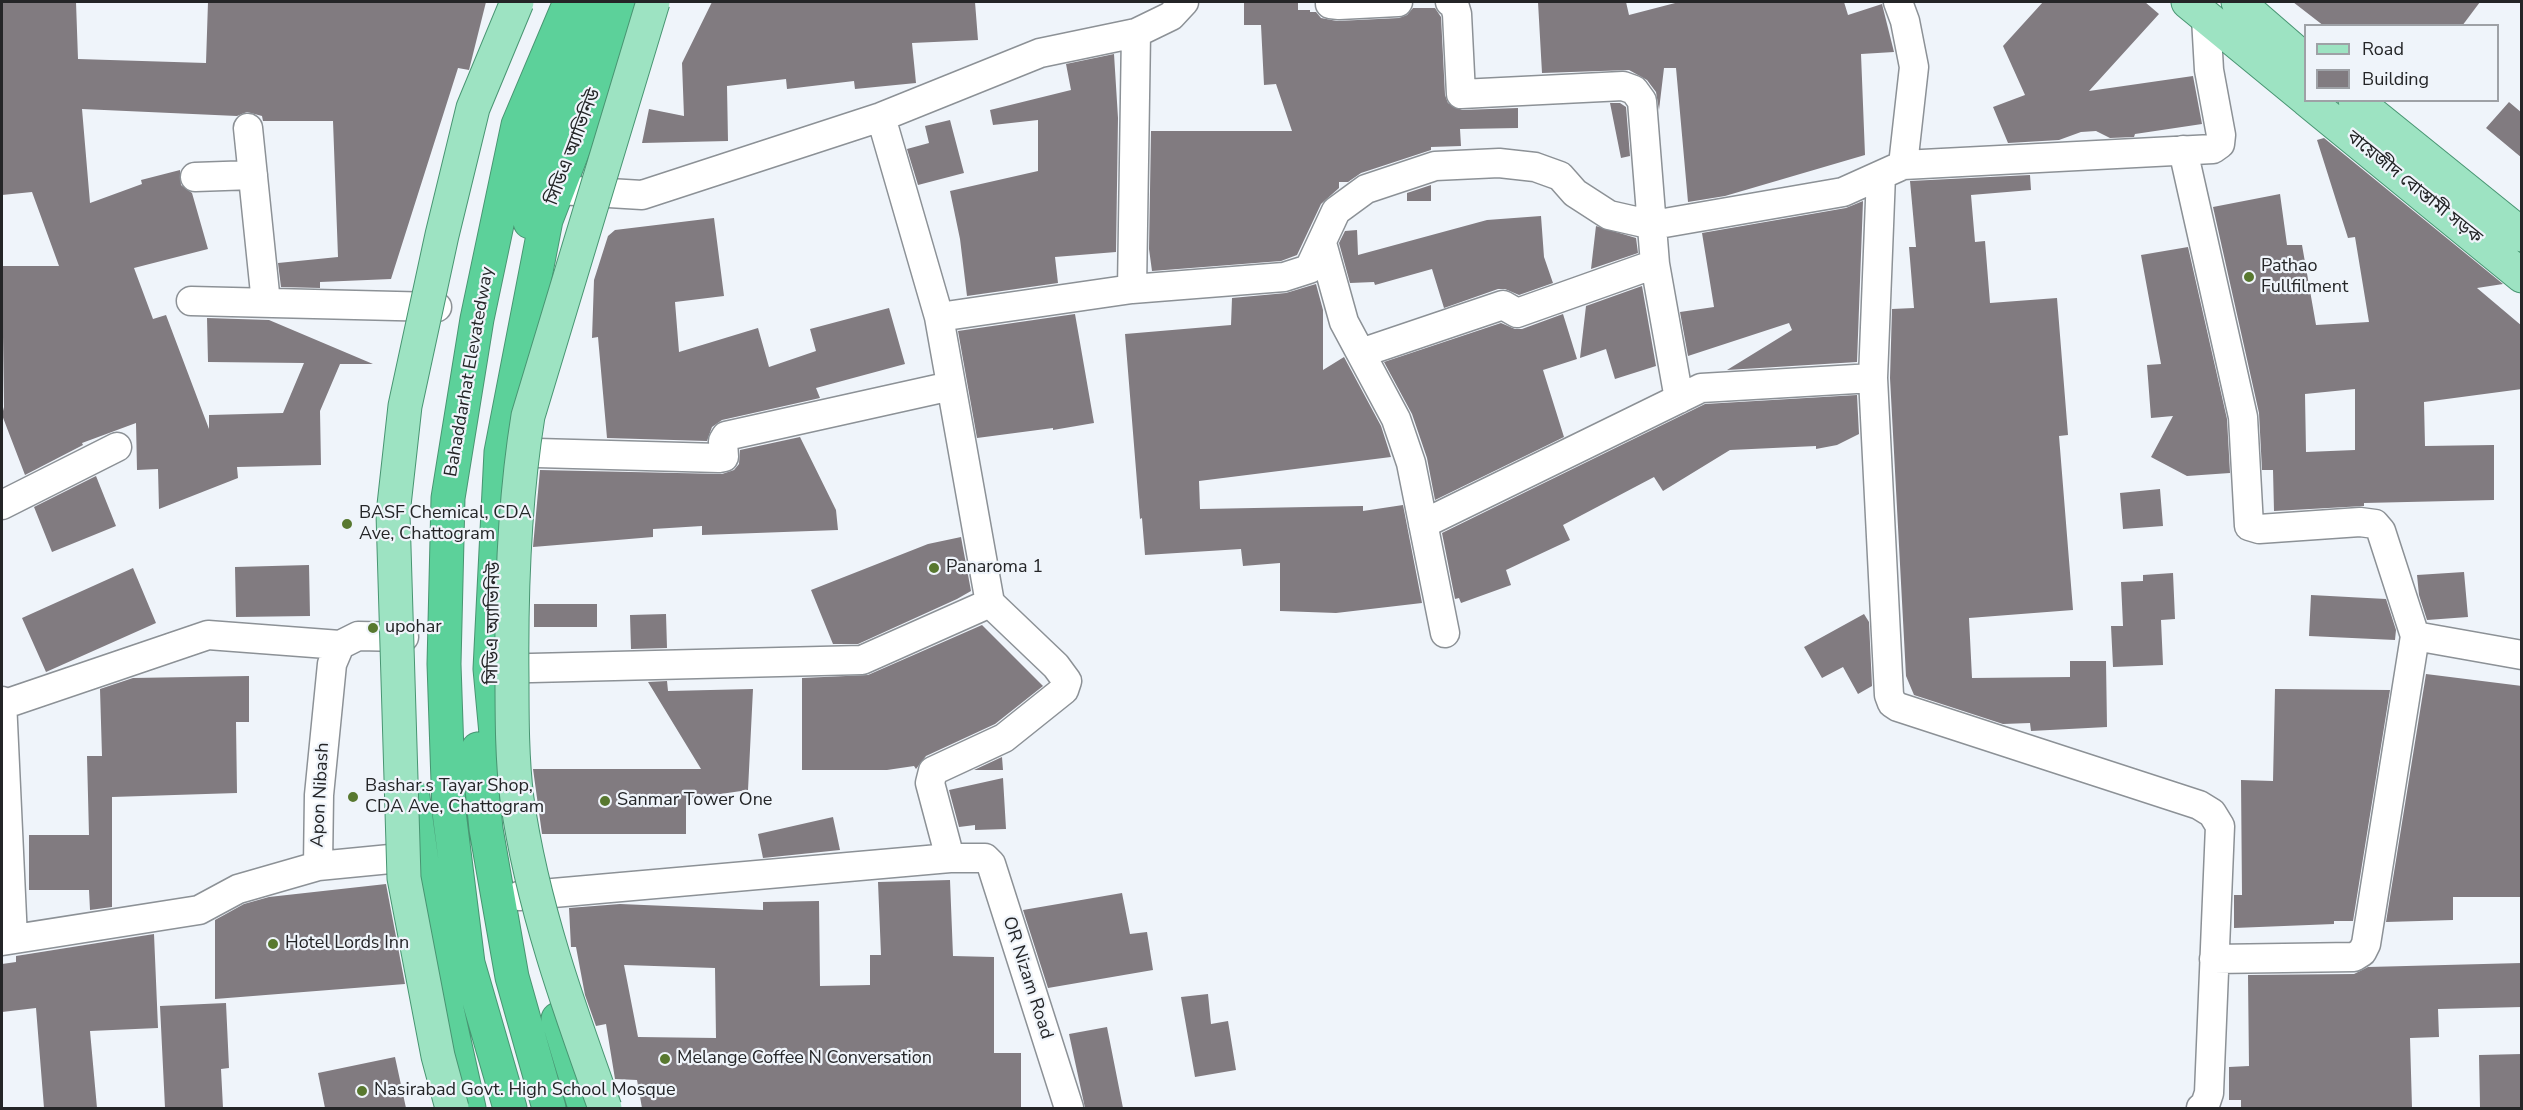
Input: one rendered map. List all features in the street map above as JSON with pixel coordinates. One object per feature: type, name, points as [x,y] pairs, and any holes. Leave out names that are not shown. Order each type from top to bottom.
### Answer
[{"type":"highway","points":[[469,1108],[435,955],[421,856],[412,784],[404,637],[400,605],[415,398],[489,99],[530,2]]},
{"type":"highway","name":"Bahaddarhat Elevatedway","points":[[510,1108],[468,963],[448,812],[444,664],[448,498],[477,320],[518,125],[570,2]]},
{"type":"highway","name":"Bahaddarhat Elevatedway","points":[[549,1108],[510,965],[486,828],[472,673],[480,526],[505,348],[544,149],[600,2]]},
{"type":"highway","name":"সিডিএ অ্যাভিনিউ","points":[[585,1108],[519,896],[500,779],[490,669],[501,452],[546,220],[630,2]]},
{"type":"main road","points":[[452,1108],[438,1056],[404,878],[393,514],[405,406],[442,235],[473,108],[517,2]]},
{"type":"main road","points":[[605,1108],[543,924],[517,799],[512,711],[512,601],[517,485],[528,416],[653,2]]},
{"type":"main road","points":[[2238,2],[2304,59]]},
{"type":"main road","name":"বায়েজীদ বোস্তামী সড়ক","points":[[2197,10],[2304,98]]},
{"type":"main road","name":"বায়েজীদ বোস্তামী সড়ক","points":[[2308,102],[2522,276]]},
{"type":"main road","name":"বায়েজীদ বোস্তামী সড়ক","points":[[2357,102],[2522,235]]},
{"type":"street","points":[[559,190],[642,195],[881,117],[1040,53],[1136,33],[1171,16],[1184,2]]},
{"type":"street","points":[[1330,2],[1330,4],[1398,2]]},
{"type":"street","points":[[1450,2],[1454,4],[1457,14],[1461,94],[1623,86],[1634,90],[1642,101],[1655,264],[1679,399]]},
{"type":"street","points":[[1898,2],[1905,21],[1914,67],[1892,170],[1873,378],[1889,695],[1892,703],[2199,805],[2212,813],[2220,826],[2209,1093],[2205,1105],[2201,1108]]},
{"type":"street","points":[[939,316],[1131,289],[1284,277],[1309,269],[1336,211],[1366,189],[1436,166],[1499,162],[1534,167],[1560,176],[1575,193],[1609,214],[1653,225],[1843,192],[1892,170],[2213,149],[2220,144],[2221,135],[2197,10]]},
{"type":"street","points":[[1131,289],[1136,33]]},
{"type":"street","points":[[519,896],[963,857],[930,783],[933,771],[1004,738],[1064,690],[1067,681],[1056,666],[990,603],[939,316],[881,117]]},
{"type":"street","points":[[248,128],[266,303]]},
{"type":"street","points":[[2182,150],[2243,417],[2249,526],[2259,530],[2360,522],[2375,525],[2382,531],[2415,636],[2366,944],[2362,952],[2354,957],[2214,959]]},
{"type":"street","points":[[195,177],[253,175]]},
{"type":"street","points":[[1322,243],[1344,322],[1396,419],[1411,463],[1445,633]]},
{"type":"street","points":[[1361,353],[1503,305],[1517,313],[1655,264]]},
{"type":"street","points":[[191,301],[437,307]]},
{"type":"street","points":[[1423,524],[1701,388],[1873,378]]},
{"type":"street","points":[[501,452],[719,458],[724,457],[723,441],[726,436],[951,386]]},
{"type":"street","points":[[2,505],[117,447]]},
{"type":"street","points":[[490,669],[862,660],[990,603]]},
{"type":"street","points":[[7,940],[2,703],[208,635],[340,645],[358,636],[404,637]]},
{"type":"street","points":[[2415,636],[2522,654]]},
{"type":"street","name":"Apon Nibash","points":[[7,940],[199,910],[238,889],[318,866],[319,795],[325,716],[332,664],[340,645]]},
{"type":"street","points":[[318,866],[421,856]]},
{"type":"street","name":"OR Nizam Road","points":[[963,857],[985,858],[991,864],[1069,1108]]},
{"type":"building","points":[[2,2],[76,2],[78,59],[206,63],[208,2],[486,2],[469,70],[458,68],[391,279],[320,282],[320,288],[281,287],[278,263],[338,257],[333,121],[263,121],[262,116],[247,112],[237,116],[82,109],[90,203],[142,184],[141,180],[180,170],[181,185],[192,193],[208,249],[134,268],[153,319],[166,315],[209,429],[209,415],[283,413],[304,363],[208,362],[207,318],[269,320],[373,364],[340,364],[320,411],[321,465],[237,467],[238,478],[159,509],[158,469],[137,470],[136,423],[82,443],[83,445],[25,475],[2,415],[4,407],[2,266],[59,266],[32,192],[2,195]]},
{"type":"building","points":[[712,2],[975,2],[978,40],[912,43],[916,83],[855,89],[854,81],[787,89],[786,79],[727,86],[728,141],[642,143],[649,109],[684,116],[682,63]]},
{"type":"building","points":[[1244,2],[1298,2],[1298,10],[1310,10],[1310,12],[1316,12],[1321,18],[1337,21],[1399,18],[1407,15],[1413,8],[1435,8],[1441,17],[1445,95],[1448,103],[1462,110],[1518,108],[1518,128],[1460,129],[1461,146],[1431,147],[1431,150],[1361,173],[1348,182],[1339,182],[1339,188],[1321,204],[1297,255],[1281,261],[1152,271],[1149,249],[1151,131],[1292,131],[1276,84],[1264,85],[1261,25],[1244,25]]},
{"type":"building","points":[[1538,2],[1626,2],[1629,15],[1679,2],[1844,2],[1848,15],[1882,4],[1894,52],[1861,54],[1865,155],[1725,196],[1688,202],[1676,68],[1664,68],[1659,110],[1656,92],[1647,80],[1629,70],[1542,73]]},
{"type":"building","points":[[2043,2],[2145,2],[2159,14],[2089,91],[2193,76],[2202,124],[2135,134],[2134,137],[2110,138],[2096,131],[2081,132],[2059,140],[2008,143],[1993,107],[2025,95],[2003,46]]},
{"type":"building","points":[[2293,2],[2480,2],[2464,24],[2321,24]]},
{"type":"building","points":[[1114,54],[1118,118],[1116,252],[1055,257],[1058,283],[967,296],[960,239],[950,191],[1038,171],[1038,120],[993,125],[990,110],[1071,90],[1066,64]]},
{"type":"building","points":[[2509,102],[2522,113],[2522,158],[2486,128]]},
{"type":"building","points":[[1610,103],[1620,103],[1626,107],[1630,156],[1621,158]]},
{"type":"building","points":[[950,120],[964,173],[918,185],[907,149],[929,143],[925,126]]},
{"type":"building","points":[[2324,138],[2503,284],[2477,288],[2522,326],[2522,389],[2424,402],[2425,446],[2494,445],[2494,500],[2364,503],[2364,506],[2274,511],[2273,470],[2262,470],[2259,413],[2213,207],[2280,194],[2287,245],[2302,245],[2316,325],[2369,322],[2355,237],[2348,238],[2317,140]],"holes":[[[2355,389],[2355,450],[2306,452],[2305,394]]]},
{"type":"building","points":[[2030,175],[2031,190],[1971,195],[1975,242],[1985,241],[1990,303],[2057,298],[2068,435],[2059,436],[2073,610],[1969,618],[1972,678],[2070,677],[2070,661],[2106,661],[2107,727],[2031,731],[2030,723],[2003,724],[1914,695],[1906,676],[1890,378],[1892,309],[1914,308],[1909,247],[1916,247],[1910,181]]},
{"type":"building","points":[[1431,185],[1431,201],[1407,201],[1407,193]]},
{"type":"building","points":[[1863,201],[1857,362],[1727,370],[1792,330],[1789,323],[1688,356],[1680,312],[1714,307],[1702,233],[1846,208]]},
{"type":"building","points":[[1541,216],[1544,257],[1553,283],[1519,295],[1505,289],[1498,289],[1444,308],[1432,269],[1375,285],[1374,282],[1350,283],[1339,243],[1345,231],[1357,230],[1358,255],[1487,220]]},
{"type":"building","points":[[714,218],[724,296],[675,302],[679,352],[758,328],[769,367],[816,351],[810,329],[889,308],[905,364],[816,388],[820,398],[722,420],[712,427],[707,441],[607,438],[598,337],[592,338],[594,280],[608,236],[615,230]]},
{"type":"building","points":[[1596,226],[1636,238],[1638,253],[1591,269]]},
{"type":"building","points":[[2188,247],[2227,419],[2230,473],[2187,476],[2151,457],[2173,416],[2151,418],[2147,365],[2161,364],[2141,255]]},
{"type":"building","points":[[1316,284],[1323,310],[1323,370],[1344,357],[1381,426],[1391,457],[1199,481],[1200,509],[1363,506],[1363,511],[1403,505],[1422,603],[1336,613],[1280,611],[1280,563],[1243,566],[1241,549],[1145,555],[1125,334],[1231,325],[1232,298],[1286,293]]},
{"type":"building","points":[[1642,286],[1656,366],[1615,379],[1606,349],[1580,358],[1586,306]]},
{"type":"building","points":[[1075,314],[1094,423],[977,438],[958,331]]},
{"type":"building","points":[[1563,314],[1577,359],[1543,370],[1564,437],[1435,500],[1427,458],[1412,414],[1384,362],[1501,323],[1515,329],[1522,329]]},
{"type":"building","points":[[1857,395],[1859,434],[1837,445],[1816,449],[1816,446],[1730,450],[1663,491],[1654,477],[1563,525],[1570,540],[1506,570],[1511,585],[1461,603],[1459,598],[1455,599],[1442,533],[1705,404]]},
{"type":"building","points":[[800,437],[836,510],[838,530],[702,535],[702,526],[653,529],[653,537],[533,547],[540,470],[722,474],[734,470],[739,464],[740,450]]},
{"type":"building","points":[[96,476],[116,526],[52,552],[34,507]]},
{"type":"building","points":[[2160,489],[2163,526],[2123,529],[2120,493]]},
{"type":"building","points":[[961,537],[971,591],[858,644],[833,644],[811,590],[928,544]]},
{"type":"building","points":[[309,565],[310,616],[236,617],[235,567]]},
{"type":"building","points":[[133,568],[156,623],[46,672],[22,618]]},
{"type":"building","points":[[2464,572],[2468,617],[2427,620],[2419,595],[2417,575]]},
{"type":"building","points":[[2173,573],[2175,619],[2161,620],[2163,665],[2113,667],[2111,626],[2123,626],[2121,582],[2143,581],[2143,575]]},
{"type":"building","points":[[2311,595],[2386,599],[2396,630],[2395,640],[2309,636]]},
{"type":"building","points":[[534,604],[597,604],[597,627],[534,627]]},
{"type":"building","points":[[666,614],[667,648],[631,649],[630,615]]},
{"type":"building","points":[[1864,614],[1869,622],[1872,686],[1858,694],[1843,667],[1822,678],[1804,647]]},
{"type":"building","points":[[982,625],[1043,686],[995,724],[926,756],[916,769],[914,766],[887,770],[802,770],[802,678],[868,675]]},
{"type":"building","points":[[2426,674],[2522,686],[2522,897],[2453,897],[2453,920],[2386,922]]},
{"type":"building","points":[[249,676],[249,722],[236,722],[237,793],[112,797],[112,907],[90,910],[89,890],[29,890],[29,835],[89,835],[87,756],[102,756],[100,689],[133,678]]},
{"type":"building","points":[[667,681],[668,691],[753,689],[748,790],[686,799],[686,834],[542,834],[533,769],[701,769],[648,682]]},
{"type":"building","points":[[2275,689],[2390,690],[2353,921],[2334,921],[2334,924],[2234,928],[2234,895],[2242,895],[2241,780],[2273,781]]},
{"type":"building","points":[[1002,757],[1003,770],[974,770]]},
{"type":"building","points":[[1003,778],[1006,829],[975,830],[975,825],[959,827],[949,790]]},
{"type":"building","points":[[833,817],[840,850],[763,858],[758,834]]},
{"type":"building","points":[[950,880],[953,956],[994,957],[994,1053],[1021,1053],[1021,1108],[642,1108],[637,1080],[615,1079],[606,1024],[596,1026],[585,995],[576,947],[571,947],[569,908],[620,904],[763,910],[763,902],[819,901],[820,986],[870,985],[870,955],[881,955],[878,882]],"holes":[[[624,965],[715,968],[716,1038],[638,1037]]]},
{"type":"building","name":"Hotel Lords Inn","points":[[386,884],[405,984],[215,999],[215,920],[244,904],[269,897]]},
{"type":"building","points":[[1122,893],[1130,934],[1147,932],[1153,970],[1048,988],[1023,910]]},
{"type":"building","points":[[154,934],[158,1028],[90,1031],[97,1108],[44,1108],[36,1008],[2,1012],[2,964],[16,962],[16,956]]},
{"type":"building","points":[[2522,963],[2522,1007],[2438,1009],[2439,1037],[2410,1038],[2412,1108],[2241,1108],[2241,1100],[2229,1100],[2229,1067],[2249,1066],[2248,975],[2354,974],[2368,967]]},
{"type":"building","points":[[1208,994],[1211,1024],[1228,1021],[1236,1070],[1195,1077],[1181,997]]},
{"type":"building","points":[[226,1003],[229,1068],[221,1069],[223,1108],[165,1108],[160,1006]]},
{"type":"building","points":[[1107,1027],[1123,1108],[1085,1108],[1069,1034]]},
{"type":"building","points":[[2522,1054],[2522,1108],[2480,1108],[2479,1055]]},
{"type":"building","name":"Nasirabad Govt. High School Mosque","points":[[395,1057],[406,1108],[325,1108],[318,1073]]},
{"type":"place","name":"Pathao Fullfilment","points":[[2249,277]]},
{"type":"place","name":"BASF Chemical, CDA Ave, Chattogram","points":[[347,524]]},
{"type":"place","name":"Panaroma 1","points":[[934,568]]},
{"type":"place","name":"upohar","points":[[373,628]]},
{"type":"place","name":"Bashar.s Tayar Shop, CDA Ave, Chattogram","points":[[353,797]]},
{"type":"place","name":"Sanmar Tower One","points":[[605,801]]},
{"type":"place","name":"Hotel Lords Inn","points":[[273,944]]},
{"type":"place","name":"Melange Coffee N Conversation","points":[[665,1059]]},
{"type":"place","name":"Nasirabad Govt. High School Mosque","points":[[362,1091]]}]
